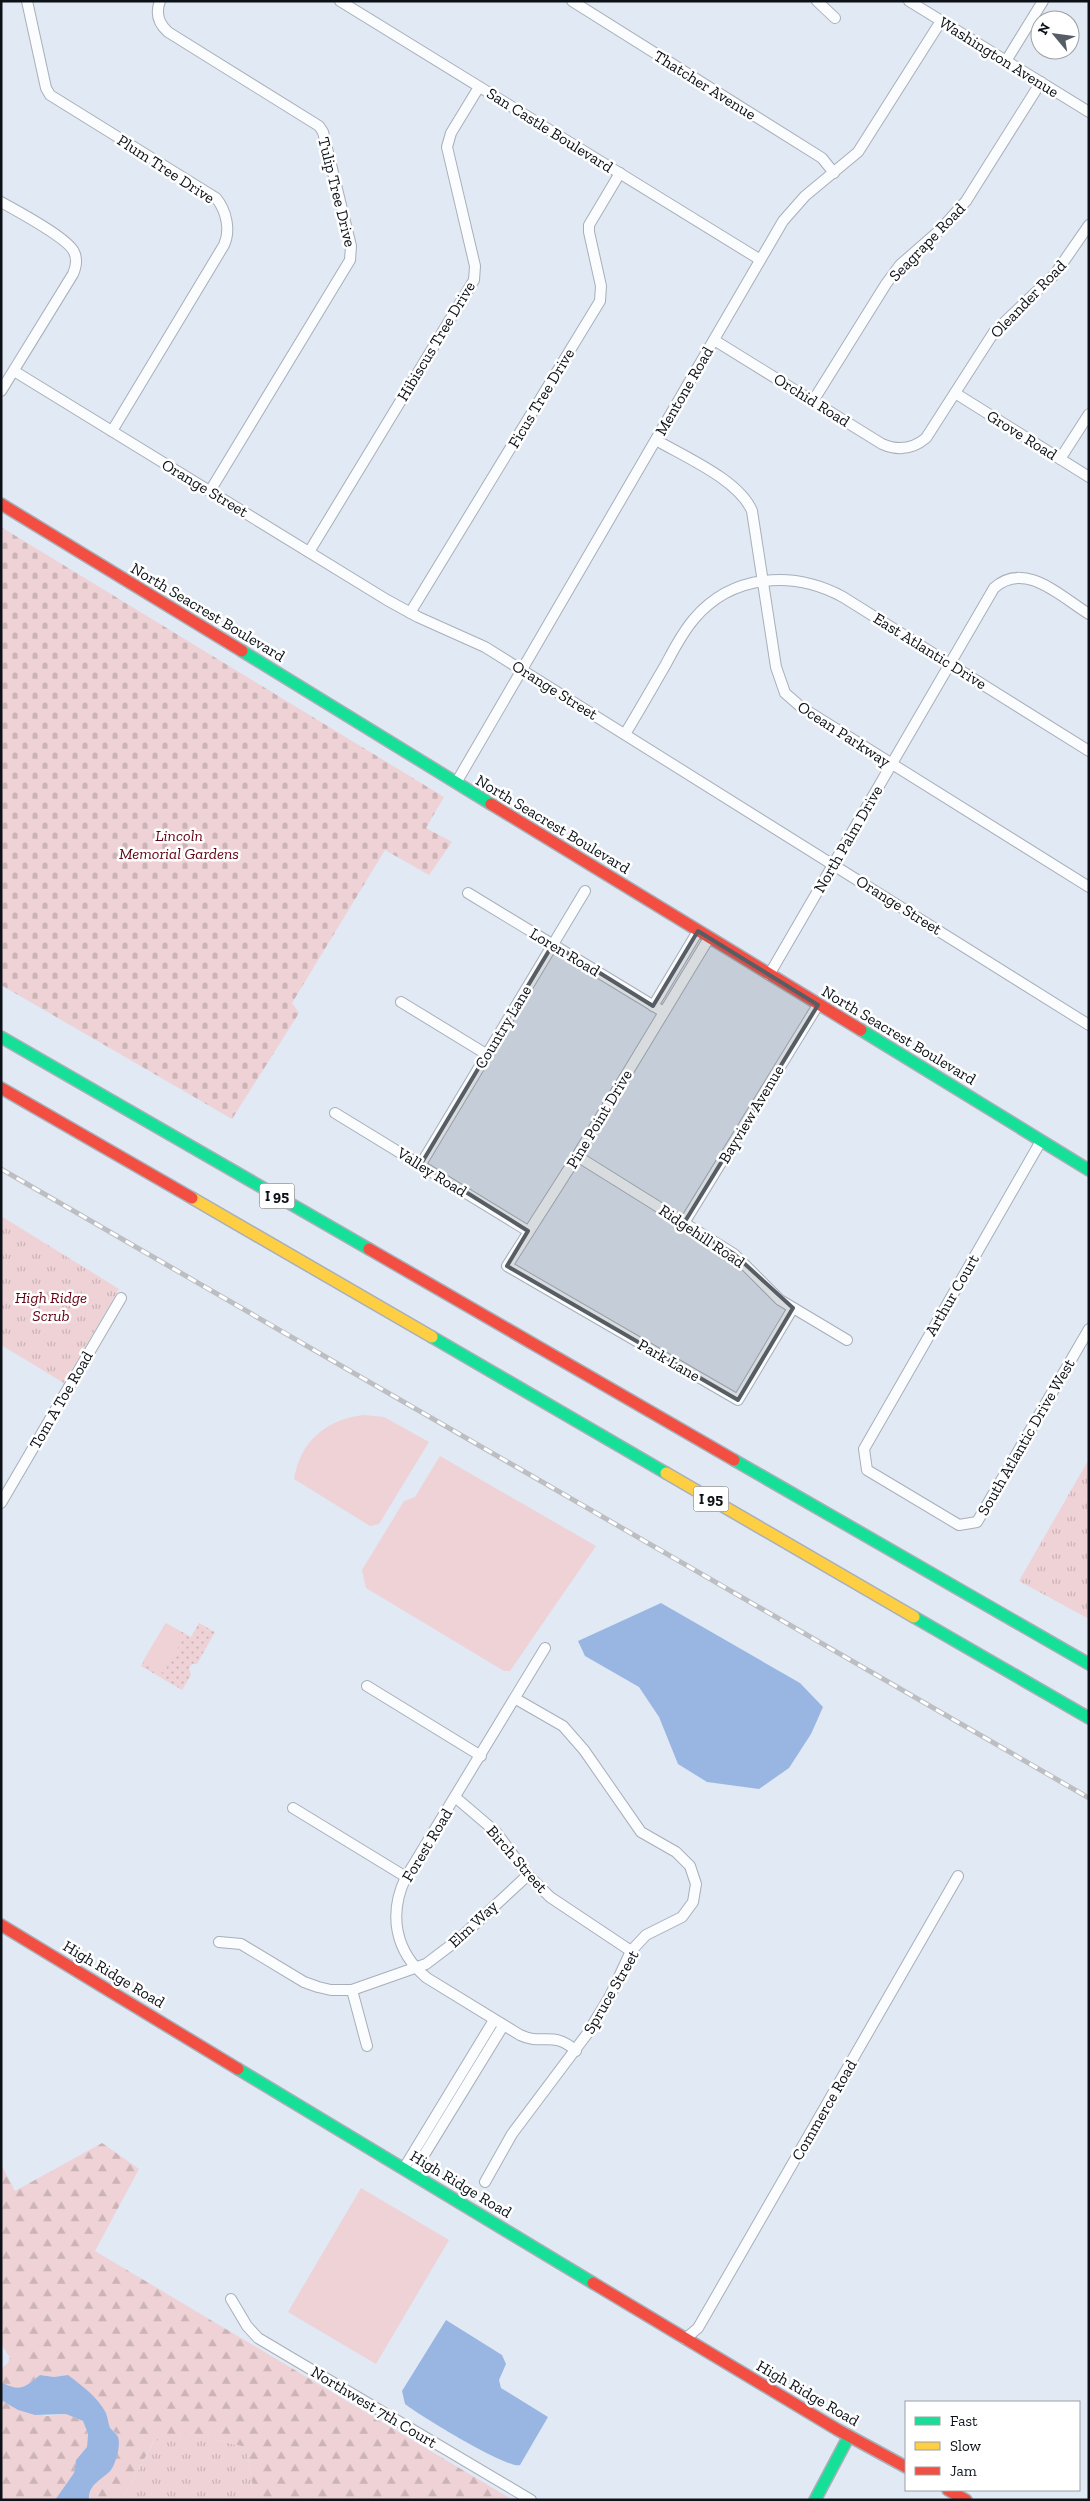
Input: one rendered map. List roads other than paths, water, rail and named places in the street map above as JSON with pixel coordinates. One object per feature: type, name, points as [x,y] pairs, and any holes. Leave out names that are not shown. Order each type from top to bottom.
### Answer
[{"type":"main road","name":"North Seacrest Boulevard","points":[[1,504],[1089,1170]]},
{"type":"main road","name":"I 95","points":[[1,1036],[1089,1664]]},
{"type":"main road","name":"I 95","points":[[1,1088],[1089,1718]]},
{"type":"main road","name":"High Ridge Road","points":[[1,1925],[684,2339],[849,2436],[905,2466]]},
{"type":"main road","points":[[815,2500],[849,2436]]},
{"type":"main road","points":[[950,2491],[966,2500]]},
{"type":"street","name":"Plum Tree Drive","points":[[26,1],[46,88],[50,95],[216,198],[224,210],[228,231],[224,245],[112,431]]},
{"type":"street","name":"Tulip Tree Drive","points":[[160,1],[159,21],[168,32],[319,126],[324,132],[351,246],[350,260],[210,491]]},
{"type":"street","name":"San Castle Boulevard","points":[[340,1],[759,259]]},
{"type":"street","name":"Thatcher Avenue","points":[[572,1],[822,158],[834,173]]},
{"type":"street","points":[[817,1],[835,18]]},
{"type":"street","name":"Washington Avenue","points":[[909,1],[1089,112]]},
{"type":"street","points":[[1006,61],[1043,1]]},
{"type":"street","name":"Mentone Road","points":[[456,783],[714,340],[759,259],[792,208],[834,173],[866,141],[941,22]]},
{"type":"street","name":"Seagrape Road","points":[[813,401],[886,284],[900,265],[940,230],[966,201],[1041,82]]},
{"type":"street","name":"Hibiscus Tree Drive","points":[[309,552],[474,280],[475,266],[447,147],[451,133],[479,86]]},
{"type":"street","name":"Ficus Tree Drive","points":[[410,613],[600,301],[601,286],[589,225],[620,173]]},
{"type":"street","points":[[1,202],[66,242],[71,246],[76,260],[73,274],[1,392]]},
{"type":"street","name":"Oleander Road","points":[[915,445],[930,432],[994,332],[1055,274],[1089,225]]},
{"type":"street","name":"Orchid Road","points":[[714,340],[888,446],[902,448],[915,445]]},
{"type":"street","name":"Orange Street","points":[[14,371],[410,613],[471,639],[522,669],[1089,1024]]},
{"type":"street","name":"Grove Road","points":[[955,393],[1089,477]]},
{"type":"street","points":[[1060,459],[1089,414]]},
{"type":"street","name":"Ocean Parkway","points":[[656,440],[729,484],[748,502],[752,511],[776,667],[785,693],[801,707],[1089,888]]},
{"type":"street","name":"North Palm Drive","points":[[769,975],[990,593],[1006,579],[1014,577],[1029,578],[1089,614]]},
{"type":"street","name":"East Atlantic Drive","points":[[625,734],[694,619],[712,602],[726,593],[762,581],[798,580],[829,589],[1089,751]]},
{"type":"street","name":"Country Lane","points":[[421,1164],[585,891]]},
{"type":"street","name":"Loren Road","points":[[468,893],[662,1011]]},
{"type":"street","points":[[653,1006],[698,931]]},
{"type":"street","name":"Pine Point Drive","points":[[507,1266],[577,1156],[662,1011],[709,938]]},
{"type":"street","points":[[678,964],[688,970]]},
{"type":"street","points":[[401,1002],[486,1054]]},
{"type":"street","name":"Bayview Avenue","points":[[684,1223],[818,1005]]},
{"type":"street","name":"Valley Road","points":[[336,1113],[528,1231]]},
{"type":"street","name":"Arthur Court","points":[[864,1449],[1041,1141]]},
{"type":"street","name":"Ridgehill Road","points":[[577,1156],[734,1254],[769,1290],[793,1308],[847,1340]]},
{"type":"street","name":"Park Lane","points":[[507,1266],[738,1400],[793,1308]]},
{"type":"street","name":"Tom A Toe Road","points":[[1,1503],[121,1298]]},
{"type":"street","name":"South Atlantic Drive West","points":[[864,1449],[867,1470],[959,1525],[977,1522],[1089,1328]]},
{"type":"street","name":"Forest Road","points":[[545,1648],[516,1699],[406,1877],[398,1901],[396,1925],[403,1949],[414,1966],[427,1978],[503,2026],[527,2038],[560,2039],[576,2051]]},
{"type":"street","points":[[367,1686],[481,1756]]},
{"type":"street","name":"Spruce Street","points":[[485,2182],[512,2134],[576,2051],[610,1996],[631,1951],[646,1935],[682,1917],[693,1902],[696,1884],[690,1866],[676,1852],[641,1832],[584,1750],[563,1726],[516,1699]]},
{"type":"street","name":"Birch Street","points":[[455,1797],[496,1832],[528,1875],[550,1897],[631,1951]]},
{"type":"street","points":[[293,1808],[406,1877]]},
{"type":"street","name":"Elm Way","points":[[352,1990],[414,1966],[426,1964],[459,1939],[528,1875]]},
{"type":"street","name":"Commerce Road","points":[[684,2339],[698,2328],[958,1876]]},
{"type":"street","points":[[219,1942],[241,1944],[304,1982],[331,1990],[352,1990],[367,2046]]},
{"type":"street","points":[[408,2171],[453,2087],[494,2020]]},
{"type":"street","points":[[408,2171],[462,2093],[503,2026]]},
{"type":"street","points":[[453,2087],[462,2093]]},
{"type":"street","name":"Northwest 7th Court","points":[[231,2298],[247,2326],[258,2338],[531,2500]]},
{"type":"water","points":[[661,1603],[800,1683],[823,1707],[811,1734],[789,1768],[759,1789],[707,1782],[678,1764],[659,1717],[639,1687],[585,1656],[578,1641]]},
{"type":"water","points":[[446,2320],[502,2355],[506,2364],[499,2380],[501,2388],[548,2417],[520,2465],[499,2459],[482,2450],[427,2419],[405,2404],[402,2391]]},
{"type":"water","points":[[40,2375],[54,2377],[68,2375],[79,2383],[94,2396],[102,2407],[106,2413],[110,2428],[118,2437],[118,2449],[113,2467],[93,2486],[89,2494],[89,2500],[55,2500],[74,2473],[76,2460],[87,2447],[88,2434],[83,2421],[66,2414],[35,2415],[18,2410],[1,2400],[1,2382],[17,2388],[26,2386]]},
{"type":"railway","points":[[1,1169],[1089,1798]]},
{"type":"park label","name":"Lincoln Memorial Gardens","points":[[179,844]]},
{"type":"park label","name":"High Ridge Scrub","points":[[51,1306]]}]
